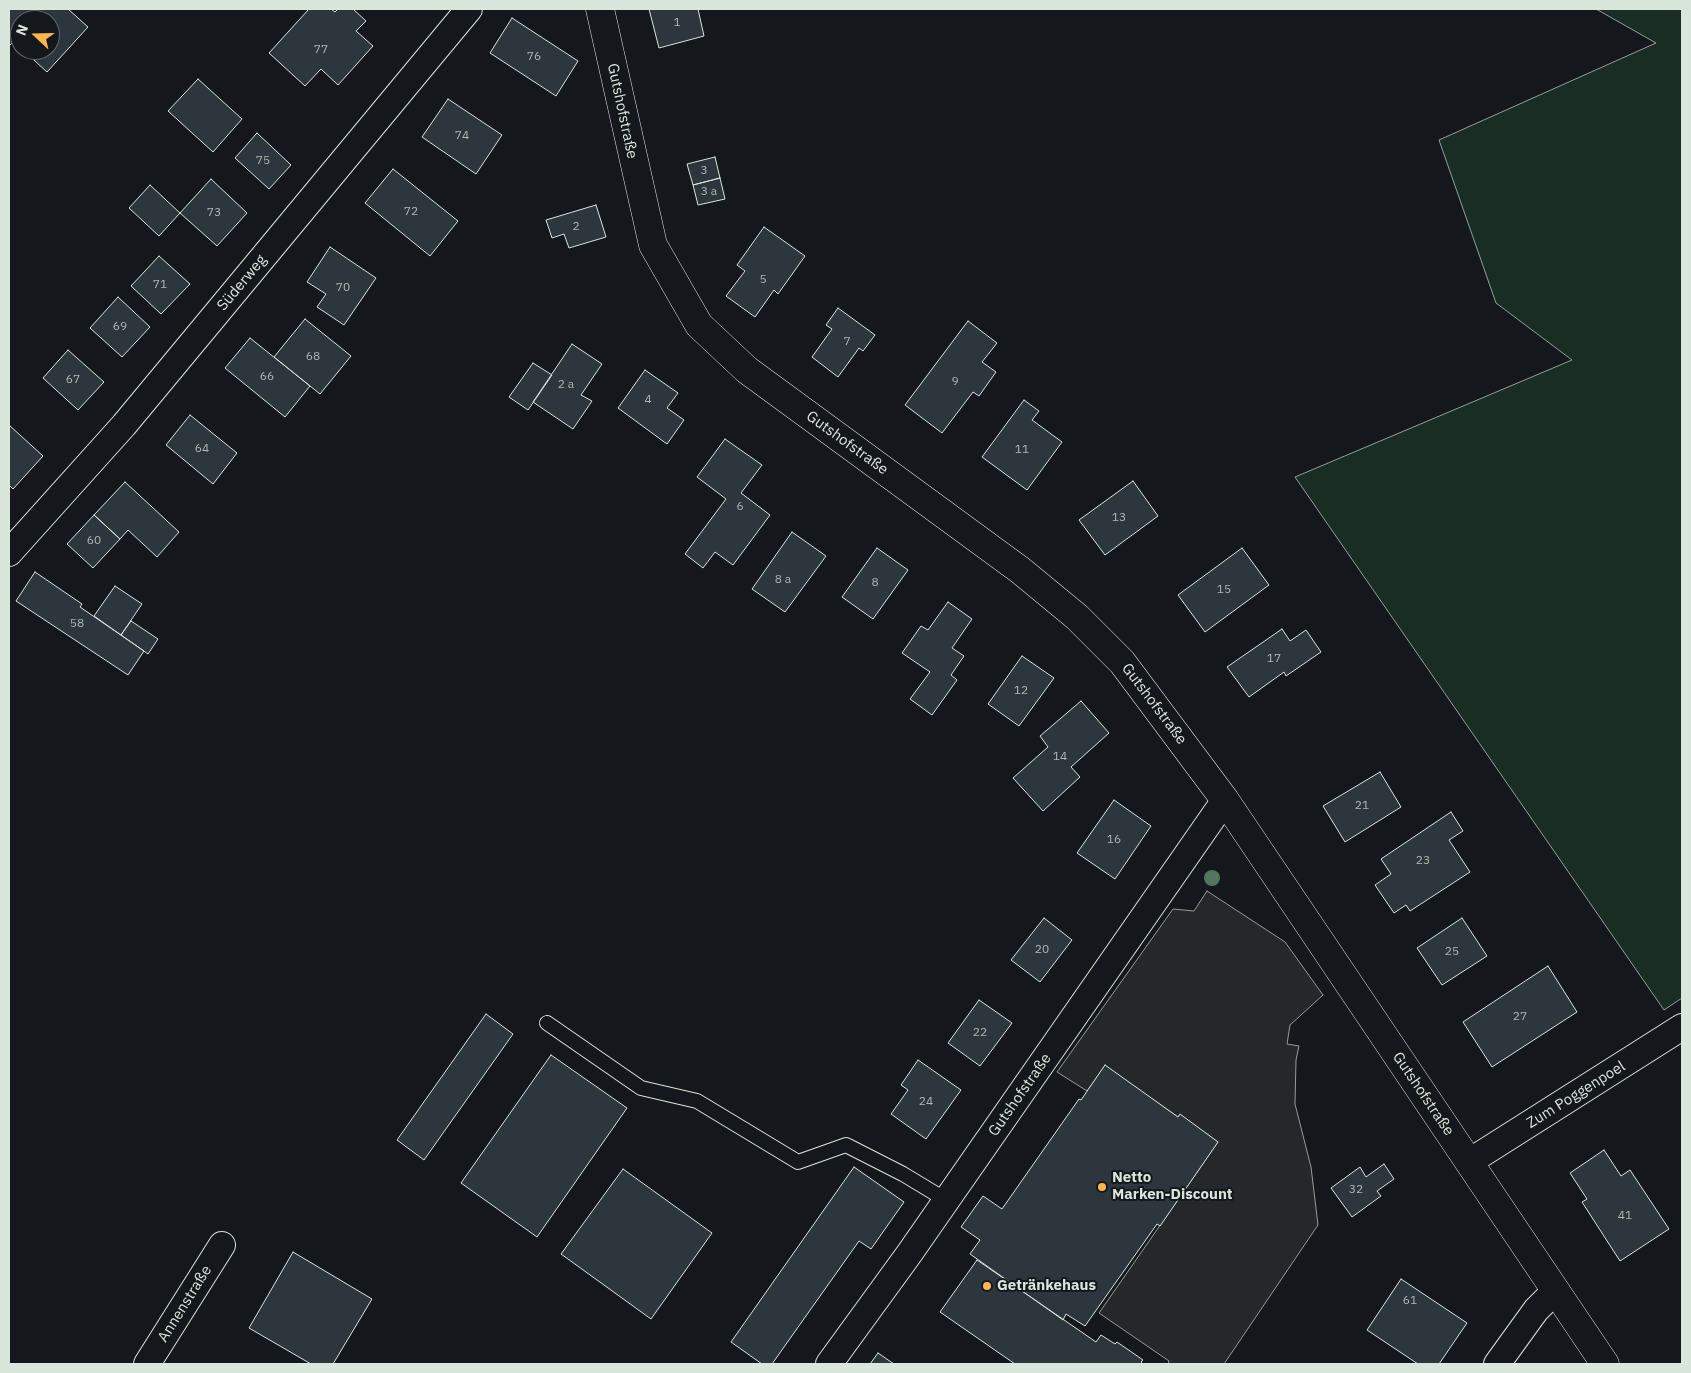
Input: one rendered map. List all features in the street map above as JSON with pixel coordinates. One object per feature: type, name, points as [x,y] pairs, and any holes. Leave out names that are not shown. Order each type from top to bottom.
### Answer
[{"type":"street","name":"Süderweg","points":[[9,553],[124,425],[469,9]]},
{"type":"street","name":"Gutshofstraße","points":[[600,9],[653,245],[699,325],[747,370],[1020,570],[1077,617],[1122,662],[1225,800],[1605,1364]]},
{"type":"street","name":"Gutshofstraße","points":[[829,1364],[946,1200],[1225,800]]},
{"type":"street","name":"Zum Poggenpoel","points":[[1469,1162],[1682,1028]]},
{"type":"street","name":"Annenstraße","points":[[147,1364],[222,1245]]},
{"type":"street","points":[[1497,1364],[1536,1310],[1555,1290]]},
{"type":"lane","points":[[548,1023],[641,1088],[697,1101],[798,1162],[846,1145],[903,1174],[946,1200]]},
{"type":"green space","points":[[1596,9],[1682,9],[1682,998],[1664,1010],[1295,477],[1572,360],[1496,303],[1439,140],[1656,43]]},
{"type":"shaded area","points":[[1207,891],[1285,942],[1323,995],[1290,1025],[1287,1044],[1299,1046],[1296,1060],[1295,1104],[1311,1167],[1318,1225],[1224,1364],[1168,1364],[1169,1361],[1099,1313],[1218,1142],[1180,1115],[1178,1117],[1105,1066],[1087,1091],[1057,1072],[1173,909],[1194,911]]},
{"type":"building","points":[[9,9],[68,9],[88,27],[60,58],[60,10],[10,10],[9,46]]},
{"type":"building","points":[[309,9],[331,9],[335,12],[338,9],[353,9],[366,21],[356,31],[373,46],[338,85],[321,69],[305,86],[269,53]]},
{"type":"building","points":[[649,9],[698,9],[704,36],[659,48]]},
{"type":"building","points":[[512,18],[578,61],[556,96],[490,53]]},
{"type":"building","points":[[34,60],[58,60],[47,72]]},
{"type":"building","points":[[198,79],[242,119],[213,152],[168,111]]},
{"type":"building","points":[[448,99],[502,135],[476,174],[422,137]]},
{"type":"building","points":[[257,133],[291,165],[269,189],[235,158]]},
{"type":"building","points":[[715,157],[720,178],[693,185],[687,164]]},
{"type":"building","points":[[393,169],[458,221],[430,256],[365,203]]},
{"type":"building","points":[[720,178],[725,199],[698,205],[693,185]]},
{"type":"building","points":[[211,179],[247,213],[217,246],[180,213]]},
{"type":"building","points":[[150,185],[180,213],[159,236],[129,208]]},
{"type":"building","points":[[596,205],[606,237],[569,248],[564,234],[552,238],[546,220]]},
{"type":"building","points":[[764,227],[805,256],[778,294],[774,290],[755,317],[726,296],[745,271],[737,265]]},
{"type":"building","points":[[330,247],[376,278],[344,325],[317,307],[326,294],[307,282]]},
{"type":"building","points":[[159,256],[190,284],[161,314],[131,286]]},
{"type":"building","points":[[118,297],[150,327],[122,357],[90,328]]},
{"type":"building","points":[[838,308],[875,335],[863,351],[859,348],[838,377],[812,357],[832,329],[826,325]]},
{"type":"building","points":[[305,319],[351,356],[320,394],[274,357]]},
{"type":"building","points":[[968,321],[997,343],[982,362],[996,372],[979,396],[973,392],[942,433],[905,405]]},
{"type":"building","points":[[250,338],[310,386],[285,417],[225,368]]},
{"type":"building","points":[[572,344],[602,364],[581,395],[592,401],[573,429],[533,402]]},
{"type":"building","points":[[68,350],[104,382],[78,410],[43,378]]},
{"type":"building","points":[[533,363],[552,375],[528,410],[509,397]]},
{"type":"building","points":[[645,370],[678,393],[667,408],[684,420],[667,444],[618,408]]},
{"type":"building","points":[[1024,400],[1039,411],[1032,420],[1062,442],[1027,490],[982,457]]},
{"type":"building","points":[[190,415],[237,453],[213,484],[166,445]]},
{"type":"building","points":[[9,425],[43,456],[13,489],[9,485]]},
{"type":"building","points":[[725,439],[762,465],[741,493],[770,515],[733,565],[715,552],[703,568],[685,554],[726,499],[697,477]]},
{"type":"building","points":[[1133,481],[1158,516],[1105,555],[1079,520]]},
{"type":"building","points":[[125,482],[179,532],[157,557],[128,530],[120,539],[94,515]]},
{"type":"building","points":[[94,515],[120,539],[93,568],[67,544]]},
{"type":"building","points":[[792,532],[826,556],[785,612],[752,589]]},
{"type":"building","points":[[877,548],[908,570],[873,619],[842,597]]},
{"type":"building","points":[[1242,548],[1269,585],[1205,632],[1178,595]]},
{"type":"building","points":[[35,572],[82,604],[80,607],[144,651],[128,675],[16,601]]},
{"type":"building","points":[[115,586],[142,604],[121,635],[94,616]]},
{"type":"building","points":[[948,602],[972,619],[952,648],[964,656],[951,675],[957,680],[932,715],[910,699],[930,672],[902,653],[921,626],[928,630]]},
{"type":"building","points":[[131,621],[158,639],[148,654],[121,635]]},
{"type":"building","points":[[1282,629],[1290,641],[1306,630],[1321,652],[1286,676],[1284,672],[1249,697],[1227,667]]},
{"type":"building","points":[[1022,656],[1054,678],[1019,726],[988,704]]},
{"type":"building","points":[[1081,701],[1109,733],[1071,767],[1080,777],[1043,811],[1013,778],[1048,747],[1040,736]]},
{"type":"building","points":[[1380,772],[1401,807],[1345,842],[1323,806]]},
{"type":"building","points":[[1114,800],[1151,826],[1115,879],[1077,853]]},
{"type":"building","points":[[1451,812],[1463,831],[1449,840],[1470,872],[1410,911],[1406,905],[1394,913],[1375,885],[1391,874],[1381,859]]},
{"type":"building","points":[[1044,918],[1072,940],[1040,982],[1011,960]]},
{"type":"building","points":[[1462,918],[1487,956],[1442,985],[1417,948]]},
{"type":"building","points":[[1548,966],[1577,1012],[1492,1067],[1463,1022]]},
{"type":"building","points":[[979,1000],[1012,1023],[980,1066],[948,1043]]},
{"type":"building","points":[[486,1014],[513,1034],[424,1160],[397,1140]]},
{"type":"building","points":[[551,1055],[627,1108],[537,1237],[461,1183]]},
{"type":"building","points":[[918,1060],[961,1090],[926,1139],[891,1114],[908,1090],[901,1085]]},
{"type":"building","name":"Netto Marken-Discount","points":[[1105,1065],[1178,1117],[1180,1114],[1218,1142],[1160,1226],[1157,1224],[1085,1326],[1066,1314],[1063,1320],[970,1254],[980,1240],[961,1227],[983,1196],[1002,1209]]},
{"type":"building","points":[[1604,1150],[1621,1176],[1630,1170],[1669,1229],[1620,1261],[1582,1202],[1587,1199],[1570,1173]]},
{"type":"building","points":[[1384,1164],[1394,1179],[1377,1191],[1381,1196],[1352,1217],[1331,1188],[1360,1167],[1366,1177]]},
{"type":"building","points":[[854,1167],[904,1202],[871,1249],[859,1241],[772,1364],[762,1364],[731,1342]]},
{"type":"building","points":[[623,1169],[712,1233],[651,1319],[561,1254]]},
{"type":"building","points":[[293,1252],[372,1299],[333,1364],[311,1364],[249,1328]]},
{"type":"building","name":"Getränkehaus","points":[[977,1260],[1096,1342],[1101,1335],[1115,1344],[1117,1342],[1143,1360],[1141,1362],[1143,1364],[1015,1364],[940,1312]]},
{"type":"building","points":[[1401,1279],[1467,1323],[1439,1364],[1418,1364],[1367,1330]]},
{"type":"building","points":[[878,1353],[894,1364],[870,1364]]},
{"type":"place","name":"Netto Marken-Discount","points":[[1102,1187]]},
{"type":"place","name":"Getränkehaus","points":[[987,1286]]}]
